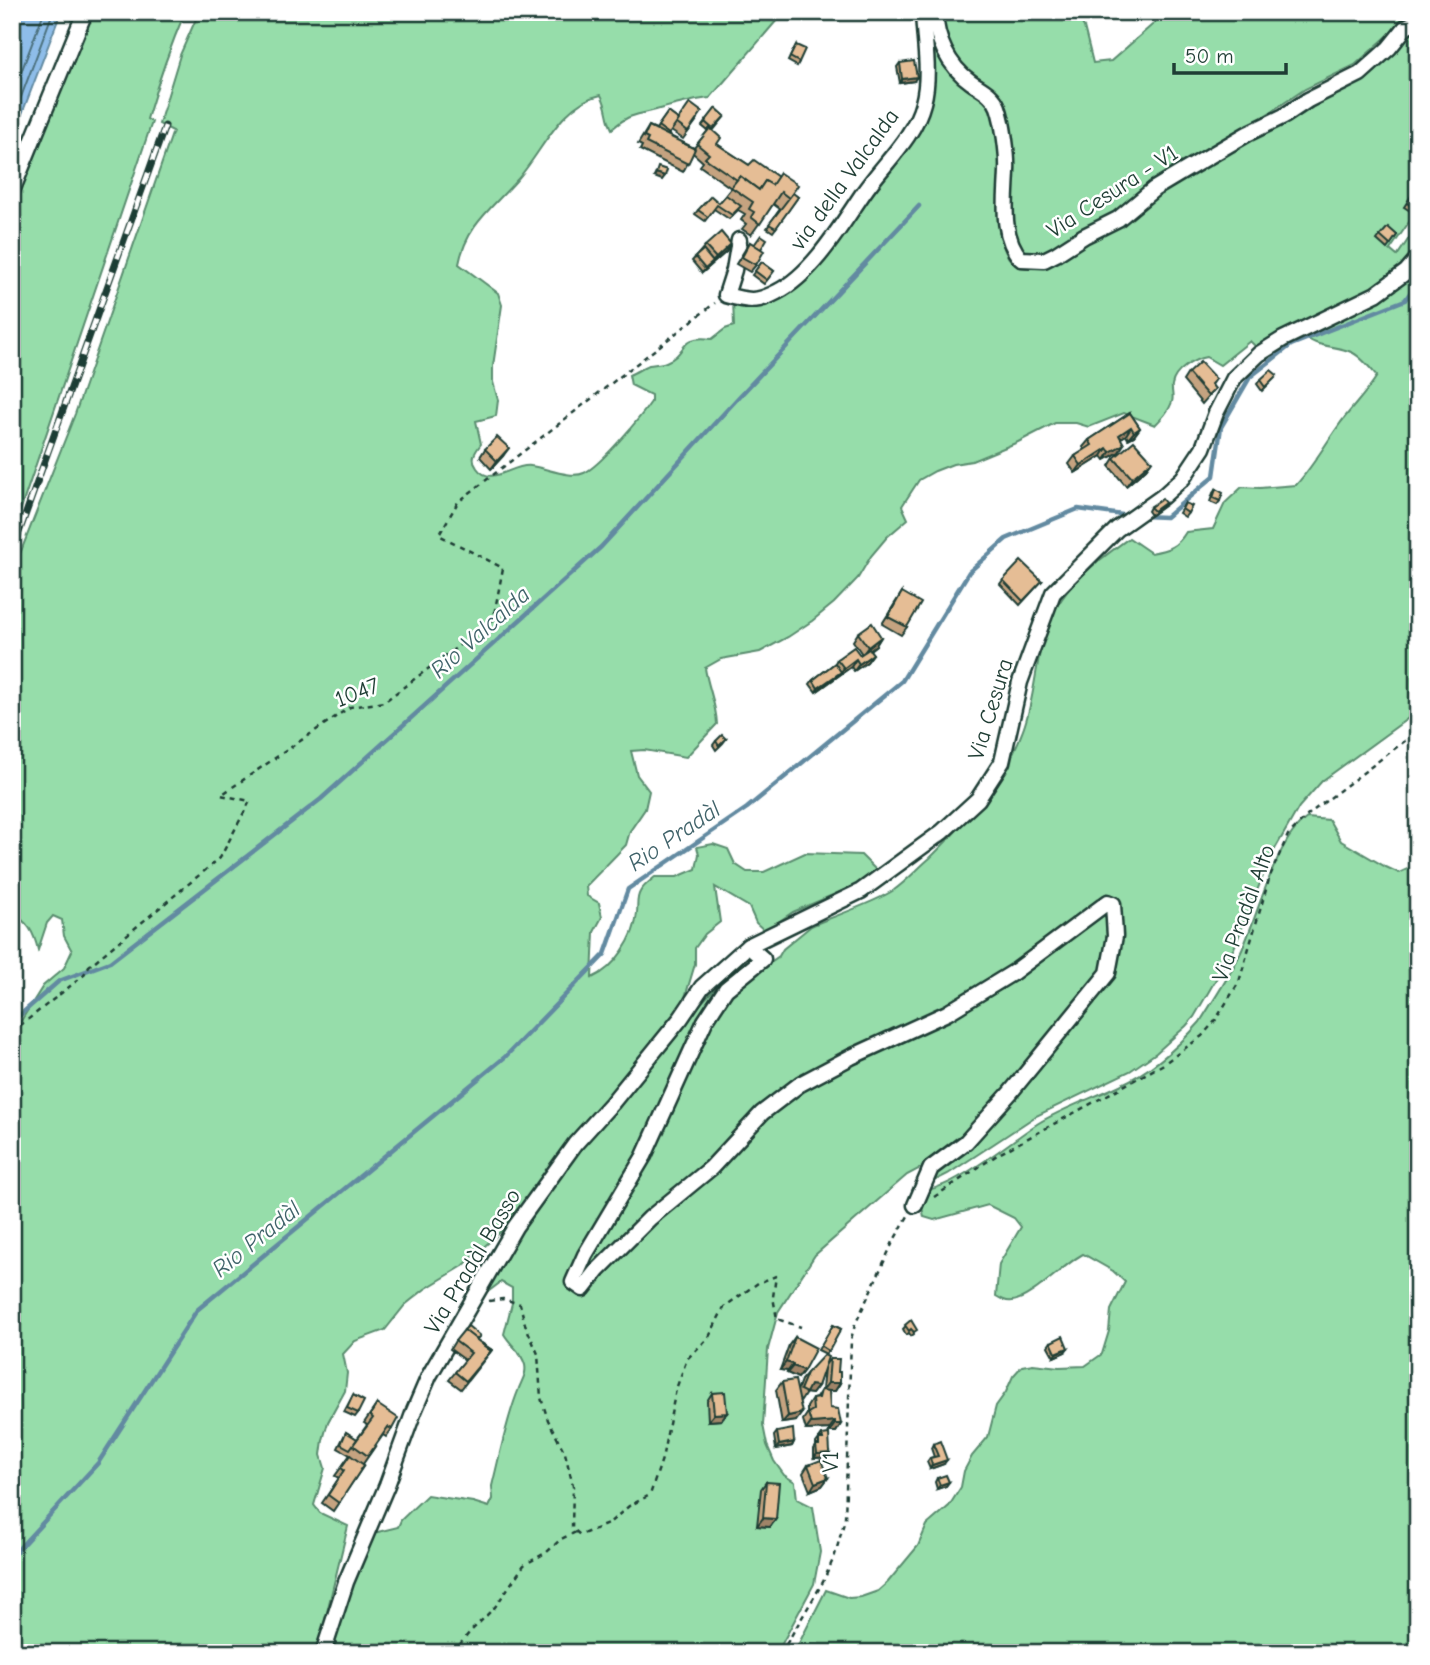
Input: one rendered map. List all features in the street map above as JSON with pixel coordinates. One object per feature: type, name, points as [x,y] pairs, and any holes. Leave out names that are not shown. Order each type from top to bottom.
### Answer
[{"type":"street","points":[[12,191],[85,12]]},
{"type":"street","name":"via della Valcalda","points":[[726,295],[751,302],[779,292],[804,271],[844,224],[865,190],[906,138],[919,115],[926,87],[923,12]]},
{"type":"street","name":"Via Cesura - V1","points":[[935,12],[938,35],[954,66],[968,80],[992,96],[999,109],[1007,167],[1005,200],[1009,240],[1021,260],[1030,261],[1044,260],[1118,219],[1154,189],[1184,171],[1308,100],[1360,74],[1389,48],[1406,27],[1418,21]]},
{"type":"street","points":[[726,295],[739,240]]},
{"type":"street","name":"Via Cesura","points":[[748,946],[861,891],[942,832],[978,799],[1002,762],[1020,682],[1053,593],[1079,565],[1132,517],[1183,478],[1203,448],[1216,413],[1234,378],[1259,354],[1283,339],[1376,294],[1406,272],[1418,258]]},
{"type":"street","points":[[748,946],[763,959],[726,989],[705,1021],[644,1156],[585,1255],[573,1282],[583,1289],[598,1270],[650,1218],[711,1168],[762,1113],[800,1084],[851,1057],[947,1013],[1014,972],[1108,902],[1113,904],[1115,936],[1108,973],[1010,1093],[966,1142],[932,1168],[915,1205]]},
{"type":"street","name":"Via Pradàl Basso","points":[[323,1653],[346,1582],[429,1376],[515,1227],[575,1144],[681,1018],[702,987],[748,946]]},
{"type":"path","name":"1047","points":[[12,1032],[83,976],[89,966],[220,858],[250,801],[221,795],[350,707],[384,702],[493,620],[503,568],[439,535],[458,502],[726,295]]},
{"type":"path","name":"Via Pradàl Alto","points":[[915,1205],[925,1203],[997,1155],[1162,1065],[1202,1036],[1215,1021],[1239,982],[1270,876],[1288,835],[1310,813],[1418,731]]},
{"type":"path","name":"V1","points":[[780,1653],[823,1582],[835,1555],[845,1519],[851,1339],[884,1263],[915,1205]]},
{"type":"path","points":[[486,1302],[503,1299],[520,1304],[538,1354],[541,1398],[548,1420],[565,1453],[573,1486],[572,1528],[580,1535],[608,1524],[629,1506],[650,1495],[662,1459],[676,1389],[687,1359],[709,1337],[723,1307],[758,1283],[776,1276],[773,1297],[777,1319],[801,1327]]},
{"type":"path","points":[[453,1653],[468,1633],[495,1607],[524,1565],[577,1531]]},
{"type":"green space","points":[[93,12],[185,12],[164,65],[147,119],[152,122],[12,535],[12,205]]},
{"type":"green space","points":[[199,12],[784,12],[710,98],[632,116],[612,129],[601,95],[574,108],[553,130],[525,170],[489,209],[467,239],[459,264],[498,293],[502,305],[493,366],[493,382],[498,400],[496,416],[476,421],[481,444],[475,452],[474,461],[483,474],[489,476],[524,466],[572,475],[579,475],[591,469],[619,441],[651,402],[651,395],[631,385],[629,375],[649,365],[664,363],[694,339],[712,339],[734,326],[733,300],[750,299],[781,283],[807,261],[918,120],[928,12],[932,36],[942,58],[984,96],[993,111],[1001,156],[1000,226],[1003,243],[1008,257],[1019,266],[1035,268],[1058,261],[1159,193],[1250,139],[1290,122],[1324,100],[1363,80],[1418,26],[1418,209],[1390,250],[1397,256],[1418,225],[1418,241],[1406,262],[1390,277],[1345,304],[1256,347],[1250,341],[1220,365],[1206,357],[1185,366],[1174,380],[1171,405],[1155,425],[1124,413],[1089,427],[1076,423],[1055,423],[1018,442],[972,461],[953,464],[919,480],[902,506],[908,519],[887,537],[858,578],[834,603],[788,637],[760,652],[721,659],[705,668],[717,724],[686,757],[644,750],[631,751],[637,775],[649,791],[645,809],[630,831],[626,845],[586,886],[587,896],[599,903],[602,917],[594,932],[592,978],[616,960],[628,942],[635,923],[638,897],[643,888],[655,877],[677,877],[696,869],[699,854],[697,847],[713,844],[728,849],[735,864],[747,872],[764,872],[805,853],[861,855],[878,872],[875,877],[793,912],[765,931],[756,923],[749,907],[715,887],[720,922],[705,934],[695,948],[695,964],[683,1004],[510,1223],[463,1266],[425,1289],[405,1305],[385,1330],[355,1341],[343,1354],[347,1373],[345,1391],[328,1422],[323,1440],[321,1455],[325,1468],[314,1505],[320,1513],[348,1526],[317,1653],[12,1653],[12,1035],[43,986],[64,968],[72,951],[64,936],[62,920],[53,916],[47,923],[38,950],[30,928],[12,914],[12,574],[75,414],[173,131],[159,124],[180,55]]},
{"type":"green space","points":[[939,12],[1075,12],[1084,27],[1093,63],[1111,61],[1167,12],[1418,13],[1404,21],[1355,65],[1305,89],[1114,216],[1041,254],[1030,254],[1019,248],[1012,227],[1007,131],[972,76],[949,51]]},
{"type":"green space","points":[[1418,265],[1418,711],[1322,781],[1299,807],[1271,856],[1234,948],[1194,1017],[1156,1053],[1130,1071],[1036,1116],[948,1174],[936,1180],[931,1179],[1079,1022],[1100,992],[1111,971],[1121,935],[1120,911],[1107,897],[1095,903],[1050,941],[977,992],[845,1055],[731,1140],[582,1282],[581,1276],[665,1127],[717,1009],[742,982],[779,956],[783,949],[811,926],[875,900],[899,886],[930,858],[984,799],[1006,766],[1023,730],[1032,699],[1041,647],[1054,612],[1063,597],[1086,572],[1129,538],[1151,553],[1172,547],[1186,532],[1213,529],[1225,503],[1242,487],[1296,485],[1377,376],[1355,354],[1313,342],[1303,334]]},
{"type":"green space","points":[[1307,818],[1329,820],[1341,841],[1399,873],[1418,864],[1418,1653],[794,1653],[826,1590],[849,1598],[878,1591],[918,1546],[927,1525],[949,1506],[961,1487],[964,1471],[972,1456],[988,1437],[996,1406],[1022,1366],[1085,1366],[1102,1354],[1109,1331],[1111,1310],[1125,1282],[1113,1271],[1083,1254],[1028,1295],[1012,1301],[1002,1299],[996,1296],[999,1264],[1021,1227],[1014,1218],[988,1205],[934,1220],[924,1217],[922,1207],[931,1189],[956,1179],[1047,1118],[1110,1090],[1153,1066],[1183,1040],[1200,1022],[1232,970],[1277,861],[1286,843]]},
{"type":"green space","points":[[1107,908],[1109,940],[1091,990],[961,1139],[930,1163],[907,1175],[815,1255],[778,1312],[768,1349],[763,1425],[774,1461],[784,1475],[795,1482],[797,1499],[813,1507],[820,1552],[814,1584],[777,1653],[329,1653],[367,1542],[374,1533],[398,1527],[401,1520],[427,1495],[489,1507],[493,1499],[492,1486],[507,1426],[525,1369],[524,1360],[504,1334],[512,1303],[512,1288],[501,1282],[489,1291],[482,1291],[520,1230],[580,1149],[722,980],[752,958],[750,966],[724,985],[572,1288],[579,1294],[591,1289],[651,1225],[709,1179],[759,1125],[794,1095],[850,1064],[982,1001],[1037,965]]},
{"type":"water","points":[[12,12],[61,12],[12,140]]},
{"type":"building","points":[[796,45],[805,49],[799,62],[790,57]]},
{"type":"building","points":[[914,61],[917,77],[902,79],[900,63]]},
{"type":"building","points":[[690,103],[702,112],[688,132],[676,123]]},
{"type":"building","points":[[716,108],[725,116],[713,129],[705,122]]},
{"type":"building","points":[[668,112],[679,120],[669,134],[658,126]]},
{"type":"building","points":[[649,126],[695,149],[688,164],[646,143],[648,139],[644,137]]},
{"type":"building","points":[[710,128],[721,138],[717,144],[749,165],[754,160],[778,177],[772,185],[765,181],[759,190],[740,176],[737,180],[705,158],[709,154],[697,144]]},
{"type":"building","points":[[658,167],[667,170],[665,176],[656,173]]},
{"type":"building","points":[[780,173],[798,185],[789,198],[781,192],[760,224],[751,217],[754,212],[749,209],[753,202],[731,187],[740,176],[759,190],[765,181],[772,185]]},
{"type":"building","points":[[793,193],[798,197],[776,228],[769,224]]},
{"type":"building","points":[[1413,193],[1418,196],[1414,208],[1407,203]]},
{"type":"building","points":[[726,195],[741,206],[732,215],[717,205],[708,217],[698,210],[711,196],[719,203]]},
{"type":"building","points":[[1388,227],[1397,235],[1390,245],[1380,236]]},
{"type":"building","points":[[721,232],[731,244],[716,258],[705,246]]},
{"type":"building","points":[[761,235],[767,239],[761,249],[754,245]]},
{"type":"building","points":[[750,242],[764,251],[756,265],[742,257]]},
{"type":"building","points":[[703,250],[713,262],[705,269],[695,257]]},
{"type":"building","points":[[762,262],[774,271],[767,280],[755,271]]},
{"type":"building","points":[[1200,362],[1216,379],[1211,384],[1215,389],[1208,396],[1188,373]]},
{"type":"building","points":[[1271,370],[1277,375],[1265,387],[1260,380]]},
{"type":"building","points":[[1130,413],[1140,428],[1134,432],[1131,427],[1119,435],[1124,444],[1110,452],[1107,448],[1081,465],[1075,456],[1092,445],[1089,440]]},
{"type":"building","points":[[497,437],[509,448],[497,461],[485,449]]},
{"type":"building","points":[[1134,441],[1152,461],[1132,478],[1114,458]]},
{"type":"building","points":[[1216,489],[1223,493],[1220,501],[1213,498]]},
{"type":"building","points":[[1162,499],[1165,503],[1154,511],[1150,507]]},
{"type":"building","points":[[1185,503],[1192,506],[1188,513],[1182,509]]},
{"type":"building","points":[[1021,561],[1042,581],[1023,601],[1003,580]]},
{"type":"building","points":[[902,592],[921,603],[907,627],[888,617]]},
{"type":"building","points":[[872,623],[881,637],[868,647],[858,633]]},
{"type":"building","points":[[854,647],[860,655],[869,649],[873,654],[859,664],[856,659],[844,668],[837,659]]},
{"type":"building","points":[[835,663],[841,672],[818,688],[813,680]]},
{"type":"building","points":[[722,735],[726,739],[719,746],[716,741]]},
{"type":"building","points":[[911,1320],[917,1330],[914,1332],[911,1329],[909,1331],[905,1325]]},
{"type":"building","points":[[833,1325],[841,1329],[829,1351],[821,1346]]},
{"type":"building","points":[[468,1326],[480,1336],[476,1340],[464,1330]]},
{"type":"building","points":[[464,1330],[491,1351],[466,1381],[455,1372],[471,1353],[455,1341]]},
{"type":"building","points":[[1063,1336],[1068,1348],[1056,1353],[1051,1342]]},
{"type":"building","points":[[795,1337],[816,1348],[804,1370],[786,1362]]},
{"type":"building","points":[[824,1355],[828,1357],[818,1386],[810,1385],[806,1393],[800,1390],[807,1373]]},
{"type":"building","points":[[830,1359],[839,1359],[840,1383],[828,1383]]},
{"type":"building","points":[[795,1380],[802,1413],[788,1416],[782,1382]]},
{"type":"building","points":[[821,1390],[829,1391],[830,1408],[838,1409],[841,1424],[835,1424],[835,1421],[811,1423],[808,1413],[813,1410],[812,1399],[819,1398]]},
{"type":"building","points":[[725,1392],[727,1413],[714,1414],[712,1393]]},
{"type":"building","points":[[353,1395],[364,1401],[358,1413],[347,1408]]},
{"type":"building","points":[[377,1404],[398,1418],[392,1429],[388,1427],[368,1456],[353,1445],[373,1418],[370,1415]]},
{"type":"building","points":[[793,1429],[794,1442],[779,1445],[777,1432]]},
{"type":"building","points":[[346,1432],[357,1439],[350,1449],[341,1444]]},
{"type":"building","points":[[829,1434],[830,1453],[817,1454],[816,1445],[819,1445],[819,1439],[823,1439],[822,1435]]},
{"type":"building","points":[[940,1441],[947,1460],[932,1465],[930,1458],[938,1456],[933,1444]]},
{"type":"building","points":[[350,1455],[364,1465],[339,1503],[328,1495]]},
{"type":"building","points":[[821,1460],[828,1478],[815,1483],[808,1465]]},
{"type":"building","points":[[946,1475],[949,1482],[940,1485],[937,1478]]},
{"type":"building","points":[[766,1482],[779,1483],[776,1519],[763,1518]]},
{"type":"waterway","name":"Rio Valcalda","points":[[12,1022],[59,981],[110,962],[321,799],[601,547],[919,206]]},
{"type":"waterway","name":"Rio Pradàl","points":[[1142,516],[1166,517],[1214,476],[1221,427],[1250,377],[1291,345],[1405,300],[1418,282]]},
{"type":"waterway","name":"Rio Pradàl","points":[[12,1556],[98,1463],[197,1310],[505,1057],[605,954],[628,889],[747,808],[902,681],[969,572],[1006,539],[1078,509],[1130,516]]},
{"type":"railway","points":[[12,552],[165,126]]}]
